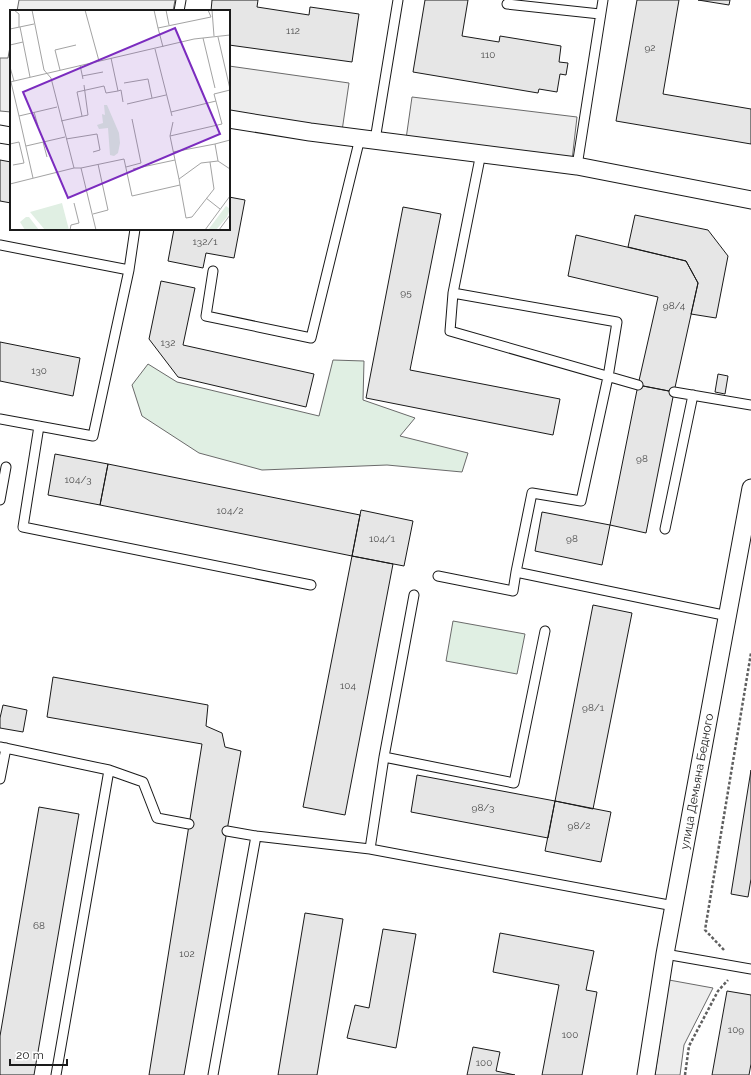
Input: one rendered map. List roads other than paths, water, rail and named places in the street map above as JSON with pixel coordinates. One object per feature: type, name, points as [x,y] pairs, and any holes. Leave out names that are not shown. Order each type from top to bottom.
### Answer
[{"type":"street","points":[[230,119],[367,139],[577,166],[751,200]]},
{"type":"street","points":[[0,134],[10,136]]},
{"type":"street","name":"улица Демьяна Бедного","points":[[646,1075],[665,954],[728,616],[747,535],[751,488]]},
{"type":"lane","points":[[179,10],[181,0]]},
{"type":"lane","points":[[214,271],[206,316],[311,338],[367,139],[398,0]]},
{"type":"lane","points":[[577,166],[603,0]]},
{"type":"lane","points":[[507,4],[600,14]]},
{"type":"lane","points":[[482,153],[453,293],[450,331],[638,385]]},
{"type":"lane","points":[[0,419],[93,436],[129,270],[135,230]]},
{"type":"lane","points":[[0,245],[129,270]]},
{"type":"lane","points":[[438,576],[513,591],[532,493],[581,500],[608,377],[617,322],[453,293]]},
{"type":"lane","points":[[674,392],[751,404]]},
{"type":"lane","points":[[666,529],[693,395]]},
{"type":"lane","points":[[39,426],[23,527],[311,585]]},
{"type":"lane","points":[[0,500],[6,467]]},
{"type":"lane","points":[[516,572],[728,616]]},
{"type":"lane","points":[[370,849],[384,757],[414,595]]},
{"type":"lane","points":[[384,757],[514,783],[545,631]]},
{"type":"lane","points":[[0,779],[3,747],[109,770],[143,782],[157,818],[190,824]]},
{"type":"lane","points":[[56,1075],[109,770]]},
{"type":"lane","points":[[227,830],[256,836],[370,849],[674,906]]},
{"type":"lane","points":[[213,1075],[256,836]]},
{"type":"lane","points":[[665,954],[751,969]]}]
